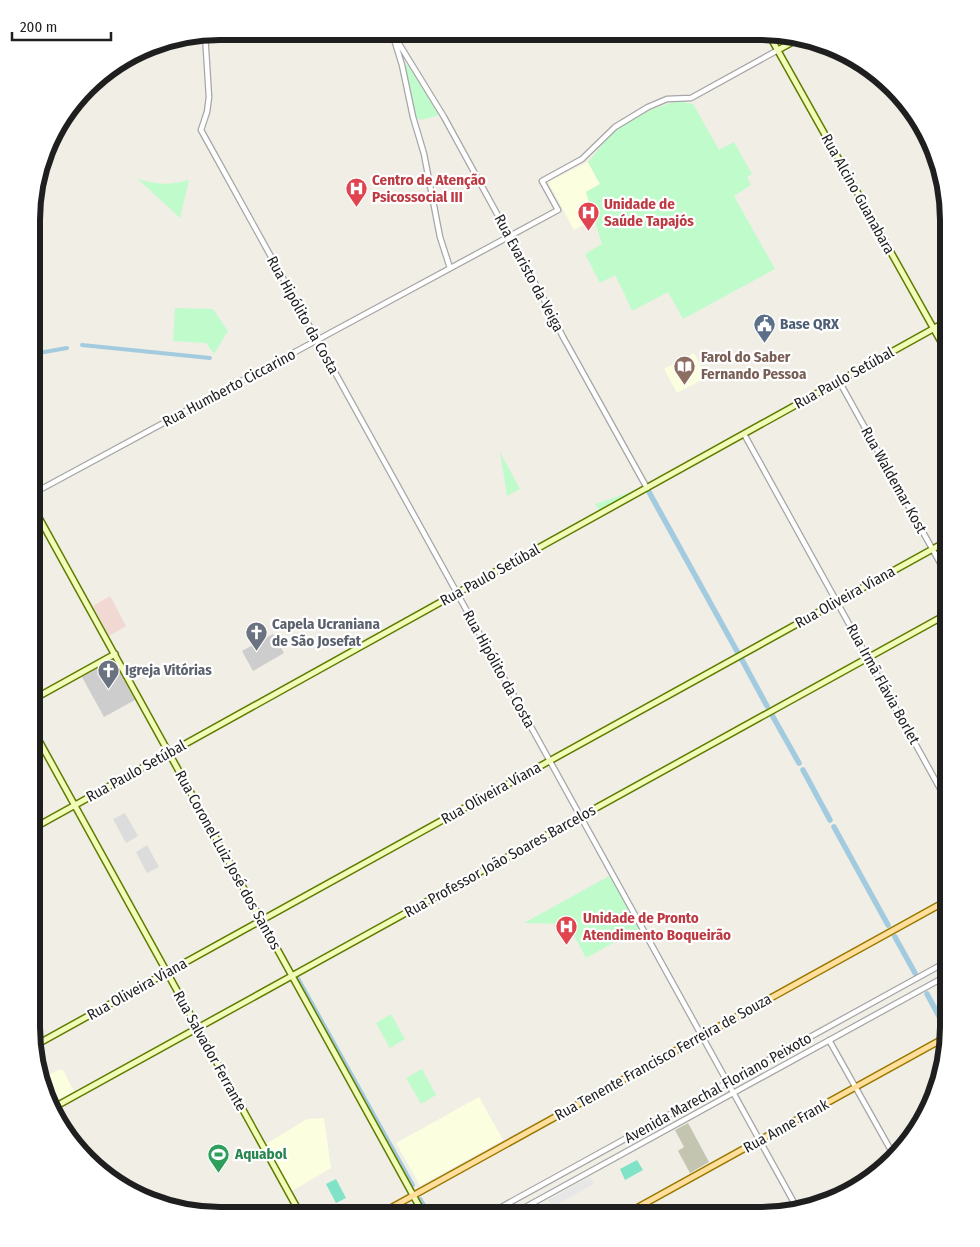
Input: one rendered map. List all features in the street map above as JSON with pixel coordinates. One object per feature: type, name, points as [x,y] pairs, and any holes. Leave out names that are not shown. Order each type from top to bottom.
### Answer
[{"type":"main road","name":"Rua Alcino Guanabara","points":[[772,40],[940,340]]},
{"type":"main road","points":[[778,50],[791,43]]},
{"type":"main road","name":"Rua Paulo Setúbal","points":[[40,824],[940,325]]},
{"type":"main road","name":"Rua Coronel Luiz José dos Santos","points":[[40,519],[419,1207]]},
{"type":"main road","name":"Rua Oliveira Viana","points":[[41,1042],[940,545]]},
{"type":"main road","name":"Rua Professor João Soares Barcelos","points":[[58,1105],[940,618]]},
{"type":"main road","points":[[40,696],[115,654]]},
{"type":"main road","name":"Rua Salvador Ferrante","points":[[40,743],[297,1207]]},
{"type":"main road","name":"Rua Tenente Francisco Ferreira de Souza","points":[[393,1207],[940,904]]},
{"type":"main road","name":"Rua Anne Frank","points":[[639,1207],[940,1041]]},
{"type":"street","name":"Rua Hipólito da Costa","points":[[206,40],[210,97],[202,130],[795,1204]]},
{"type":"street","points":[[394,40],[402,65],[413,117],[426,160],[437,227],[450,268]]},
{"type":"street","name":"Rua Evaristo da Veiga","points":[[396,40],[444,117],[510,236],[562,337],[647,488]]},
{"type":"street","name":"Rua Humberto Ciccarino","points":[[40,490],[558,210],[542,181],[582,159],[616,127],[653,104],[668,99],[691,98],[778,50]]},
{"type":"street","points":[[402,65],[410,61]]},
{"type":"street","name":"Rua Waldemar Kost","points":[[838,381],[940,563]]},
{"type":"street","name":"Rua Irmã Flávia Borlet","points":[[744,434],[940,788]]},
{"type":"street","name":"Avenida Marechal Floriano Peixoto","points":[[501,1207],[940,965]]},
{"type":"street","name":"Avenida Marechal Floriano Peixoto","points":[[526,1207],[940,979]]},
{"type":"street","points":[[829,1040],[891,1150]]},
{"type":"shaded area","points":[[588,162],[600,184],[586,192],[594,219],[574,230],[548,182]]},
{"type":"shaded area","points":[[694,353],[707,377],[677,393],[664,369]]},
{"type":"shaded area","points":[[110,596],[126,626],[109,636],[93,606]]},
{"type":"shaded area","points":[[273,634],[284,653],[253,671],[242,651]]},
{"type":"shaded area","name":"Igreja Vitórias","points":[[113,660],[135,700],[104,717],[82,677]]},
{"type":"shaded area","points":[[125,813],[138,836],[126,843],[113,819]]},
{"type":"shaded area","points":[[147,845],[159,867],[147,873],[136,852]]},
{"type":"shaded area","points":[[60,1069],[61,1071],[63,1070],[74,1091],[56,1101],[47,1076]]},
{"type":"shaded area","points":[[479,1097],[503,1140],[420,1186],[396,1143]]},
{"type":"shaded area","points":[[324,1118],[331,1168],[292,1191],[266,1144],[307,1119]]},
{"type":"shaded area","points":[[688,1123],[709,1162],[690,1173],[678,1151],[684,1147],[675,1130]]},
{"type":"shaded area","points":[[590,1177],[594,1184],[552,1207],[548,1200]]},
{"type":"green space","points":[[405,65],[408,65],[438,113],[437,116],[420,120],[417,118],[413,109]]},
{"type":"green space","points":[[677,101],[693,104],[719,150],[734,142],[752,174],[747,177],[751,185],[734,196],[775,269],[683,319],[668,292],[632,311],[615,275],[600,283],[585,254],[602,244],[586,192],[600,184],[588,162],[620,126],[652,109]]},
{"type":"green space","points":[[138,179],[163,184],[189,180],[180,218]]},
{"type":"green space","points":[[175,308],[213,309],[228,331],[214,354],[206,343],[173,341]]},
{"type":"green space","points":[[500,452],[520,489],[507,496]]},
{"type":"green space","points":[[640,489],[600,511],[595,504]]},
{"type":"green space","points":[[611,875],[640,928],[586,958],[568,924],[524,923]]},
{"type":"green space","points":[[391,1014],[405,1039],[390,1048],[376,1023]]},
{"type":"green space","points":[[422,1069],[436,1095],[421,1104],[406,1078]]},
{"type":"green space","points":[[637,1160],[643,1170],[625,1180],[620,1169]]},
{"type":"green space","points":[[336,1179],[346,1198],[336,1203],[326,1184]]},
{"type":"waterway","points":[[82,345],[210,358]]},
{"type":"waterway","points":[[40,353],[67,348]]},
{"type":"waterway","points":[[649,492],[738,653]]},
{"type":"waterway","points":[[741,658],[767,706]]},
{"type":"waterway","points":[[772,715],[799,763]]},
{"type":"waterway","points":[[803,770],[830,820]]},
{"type":"waterway","points":[[834,827],[888,925]]},
{"type":"waterway","points":[[895,937],[915,973]]},
{"type":"waterway","points":[[297,978],[412,1185]]},
{"type":"waterway","points":[[927,994],[940,1018]]},
{"type":"waterway","points":[[420,1200],[424,1207]]},
{"type":"place","name":"Centro de Atenção Psicossocial III","points":[[356,208]]},
{"type":"place","name":"Unidade de Saúde Tapajós","points":[[588,232]]},
{"type":"place","name":"Base QRX","points":[[764,343]]},
{"type":"place","name":"Farol do Saber Fernando Pessoa","points":[[685,385]]},
{"type":"place","name":"Capela Ucraniana de São Josefat","points":[[256,652]]},
{"type":"place","name":"Igreja Vitórias","points":[[109,689]]},
{"type":"place","name":"Unidade de Pronto Atendimento Boqueirão","points":[[567,946]]},
{"type":"place","name":"Aquabol","points":[[219,1173]]}]
